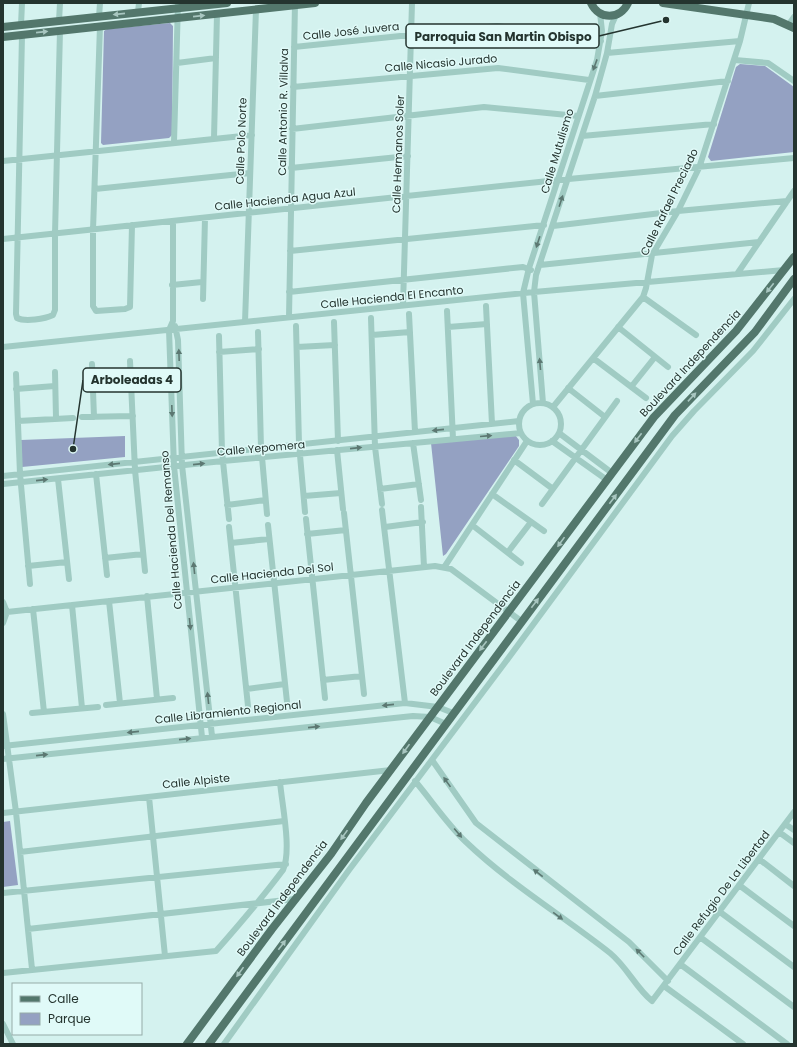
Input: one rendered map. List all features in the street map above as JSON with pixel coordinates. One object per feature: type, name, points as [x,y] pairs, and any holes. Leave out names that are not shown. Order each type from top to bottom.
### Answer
[{"type":"main road","points":[[3,27],[99,17],[178,6],[227,3]]},
{"type":"main road","points":[[3,37],[315,3]]},
{"type":"main road","points":[[591,3],[600,14],[609,16],[616,15],[624,9],[628,3]]},
{"type":"main road","points":[[663,3],[774,19],[791,26]]},
{"type":"main road","name":"Boulevard Independencia","points":[[187,1044],[295,899],[331,854],[430,717],[654,417],[736,331],[794,257]]},
{"type":"main road","points":[[209,1044],[675,415],[755,332],[794,279]]},
{"type":"street","points":[[21,25],[22,3]]},
{"type":"street","points":[[59,21],[60,3]]},
{"type":"street","points":[[99,17],[100,3]]},
{"type":"street","points":[[138,12],[139,3]]},
{"type":"street","name":"Calle Hermanos Soler","points":[[403,306],[412,3]]},
{"type":"street","name":"Calle Rafael Preciado","points":[[552,407],[643,297],[648,281],[652,255],[678,211],[699,168],[735,60],[749,3]]},
{"type":"street","name":"Calle Antonio R. Villalva","points":[[289,318],[295,4]]},
{"type":"street","points":[[174,142],[178,6]]},
{"type":"street","name":"Calle Polo Norte","points":[[245,322],[256,9]]},
{"type":"street","points":[[214,138],[217,14]]},
{"type":"street","name":"Calle Mutulismo","points":[[533,404],[524,293],[530,268],[597,60],[602,31],[600,14]]},
{"type":"street","name":"Calle Mutulismo","points":[[543,403],[534,292],[536,275],[595,96],[607,54],[612,24],[616,15]]},
{"type":"street","points":[[791,26],[794,17]]},
{"type":"street","points":[[100,26],[93,230],[93,308],[96,311],[102,312],[130,307],[132,226]]},
{"type":"street","name":"Calle José Juvera","points":[[294,47],[497,26],[601,41]]},
{"type":"street","points":[[22,35],[20,160],[16,238],[16,316],[22,320],[48,318],[53,315],[55,310],[55,234],[60,30]]},
{"type":"street","points":[[607,54],[740,41]]},
{"type":"street","points":[[177,63],[216,58]]},
{"type":"street","points":[[735,60],[768,63],[794,81]]},
{"type":"street","name":"Calle Nicasio Jurado","points":[[293,87],[498,68],[590,80]]},
{"type":"street","points":[[595,96],[728,81]]},
{"type":"street","points":[[292,129],[494,107],[578,116]]},
{"type":"street","points":[[582,136],[714,124]]},
{"type":"street","points":[[3,162],[96,150],[252,135]]},
{"type":"street","points":[[291,168],[408,156]]},
{"type":"street","name":"Calle Hacienda Agua Azul","points":[[3,239],[558,180],[794,158]]},
{"type":"street","points":[[94,189],[250,173]]},
{"type":"street","points":[[737,274],[794,191]]},
{"type":"street","points":[[553,226],[678,211],[787,201]]},
{"type":"street","points":[[202,299],[205,218]]},
{"type":"street","name":"Calle Hacienda Del Remanso","points":[[173,221],[173,321],[176,329],[182,465],[212,736]]},
{"type":"street","points":[[290,251],[544,225]]},
{"type":"street","points":[[540,265],[652,255],[758,242]]},
{"type":"street","points":[[289,292],[523,267],[530,268],[536,275]]},
{"type":"street","name":"Calle Hacienda El Encanto","points":[[3,347],[534,292],[784,270]]},
{"type":"street","points":[[172,285],[202,282]]},
{"type":"street","points":[[643,297],[696,336]]},
{"type":"street","points":[[224,1044],[415,781],[672,436],[694,411],[753,352],[794,299]]},
{"type":"street","points":[[486,306],[492,424]]},
{"type":"street","points":[[447,311],[453,439]]},
{"type":"street","points":[[409,314],[415,432]]},
{"type":"street","points":[[371,318],[375,447],[405,703]]},
{"type":"street","name":"Calle Hacienda Del Remanso","points":[[173,321],[169,330],[174,466],[202,738]]},
{"type":"street","points":[[334,322],[338,441]]},
{"type":"street","points":[[448,327],[487,324]]},
{"type":"street","points":[[296,326],[299,444],[307,534],[325,698]]},
{"type":"street","points":[[618,327],[668,367]]},
{"type":"street","points":[[258,332],[261,448]]},
{"type":"street","points":[[372,336],[410,332]]},
{"type":"street","points":[[219,336],[222,452],[228,519]]},
{"type":"street","points":[[297,347],[335,345]]},
{"type":"street","points":[[219,352],[258,349]]},
{"type":"street","points":[[631,387],[655,357]]},
{"type":"street","points":[[593,358],[646,398]]},
{"type":"street","points":[[130,361],[134,462],[145,571]]},
{"type":"street","points":[[92,364],[94,417]]},
{"type":"street","points":[[55,372],[56,418]]},
{"type":"street","points":[[16,374],[20,474],[30,584]]},
{"type":"street","points":[[92,381],[131,378]]},
{"type":"street","points":[[16,389],[55,386]]},
{"type":"street","points":[[568,388],[605,417]]},
{"type":"street","points":[[542,504],[617,401]]},
{"type":"street","points":[[543,403],[552,407],[560,416],[561,428],[559,433],[552,441],[542,445],[527,440],[521,433],[519,421],[525,409],[533,404],[543,403]]},
{"type":"street","points":[[82,417],[133,416]]},
{"type":"street","points":[[18,421],[73,418]]},
{"type":"street","name":"Calle Yepomera","points":[[3,476],[519,421]]},
{"type":"street","name":"Calle Yepomera","points":[[3,484],[262,457],[521,433]]},
{"type":"street","points":[[559,433],[612,473]]},
{"type":"street","points":[[521,621],[457,573],[445,566],[527,440]]},
{"type":"street","points":[[552,441],[607,480]]},
{"type":"street","points":[[413,443],[421,500]]},
{"type":"street","points":[[337,450],[364,694]]},
{"type":"street","points":[[262,457],[267,514]]},
{"type":"street","points":[[514,460],[553,489]]},
{"type":"street","points":[[96,474],[107,575]]},
{"type":"street","points":[[58,478],[69,579]]},
{"type":"street","points":[[380,489],[419,484]]},
{"type":"street","points":[[304,496],[342,493]]},
{"type":"street","points":[[492,494],[544,531]]},
{"type":"street","points":[[227,504],[265,500]]},
{"type":"street","points":[[421,507],[423,522],[424,567]]},
{"type":"street","points":[[384,527],[423,522]]},
{"type":"street","points":[[508,552],[531,522]]},
{"type":"street","points":[[472,524],[521,563]]},
{"type":"street","points":[[268,525],[287,702]]},
{"type":"street","points":[[229,527],[248,706]]},
{"type":"street","points":[[307,534],[346,530]]},
{"type":"street","points":[[231,542],[269,539]]},
{"type":"street","points":[[105,558],[143,554]]},
{"type":"street","points":[[28,566],[67,562]]},
{"type":"street","name":"Calle Hacienda Del Sol","points":[[7,612],[236,586],[389,570],[445,566]]},
{"type":"street","points":[[555,576],[563,584]]},
{"type":"street","points":[[147,596],[157,699]]},
{"type":"street","points":[[109,601],[120,703]]},
{"type":"street","points":[[3,602],[7,612],[3,623]]},
{"type":"street","points":[[72,605],[82,708]]},
{"type":"street","points":[[33,609],[44,712]]},
{"type":"street","points":[[323,680],[362,676]]},
{"type":"street","points":[[247,689],[284,684]]},
{"type":"street","points":[[106,705],[173,698]]},
{"type":"street","name":"Calle Libramiento Regional","points":[[5,746],[405,703],[438,707],[453,713]]},
{"type":"street","points":[[32,713],[98,706]]},
{"type":"street","points":[[3,714],[6,759],[16,812],[32,969]]},
{"type":"street","name":"Calle Libramiento Regional","points":[[6,759],[212,736],[413,716],[430,717],[446,724]]},
{"type":"street","points":[[432,760],[476,823],[629,942],[666,983],[743,1044]]},
{"type":"street","name":"Calle Alpiste","points":[[3,813],[391,770]]},
{"type":"street","name":"Calle Refugio De La Libertad","points":[[415,781],[466,842],[539,902],[611,954],[630,973],[645,995],[652,1001],[794,812]]},
{"type":"street","points":[[3,973],[216,951],[231,937],[254,905],[278,877],[286,864],[287,851],[280,782]]},
{"type":"street","points":[[149,797],[165,956]]},
{"type":"street","points":[[20,852],[153,838],[284,821]]},
{"type":"street","points":[[785,824],[794,830]]},
{"type":"street","points":[[779,832],[794,843]]},
{"type":"street","points":[[759,859],[794,886]]},
{"type":"street","points":[[3,893],[157,876],[286,864]]},
{"type":"street","points":[[739,885],[794,926]]},
{"type":"street","points":[[28,929],[254,905],[295,899]]},
{"type":"street","points":[[720,912],[794,967]]},
{"type":"street","points":[[700,937],[794,1007]]},
{"type":"street","points":[[680,964],[787,1044]]},
{"type":"street","points":[[3,1024],[13,1044]]},
{"type":"green space","points":[[170,23],[173,26],[172,135],[169,138],[103,145],[101,143],[104,31],[107,29]]},
{"type":"green space","points":[[740,64],[765,66],[794,87],[794,152],[711,161],[708,157],[736,67]]},
{"type":"green space","points":[[515,435],[519,440],[519,446],[446,554],[443,556],[431,443]]},
{"type":"green space","points":[[125,436],[125,457],[22,467],[21,440]]},
{"type":"green space","points":[[10,821],[18,885],[3,887],[3,822]]},
{"type":"place","name":"Parroquia San Martin Obispo","points":[[666,20]]},
{"type":"place","name":"Arboleadas 4","points":[[73,449]]}]
